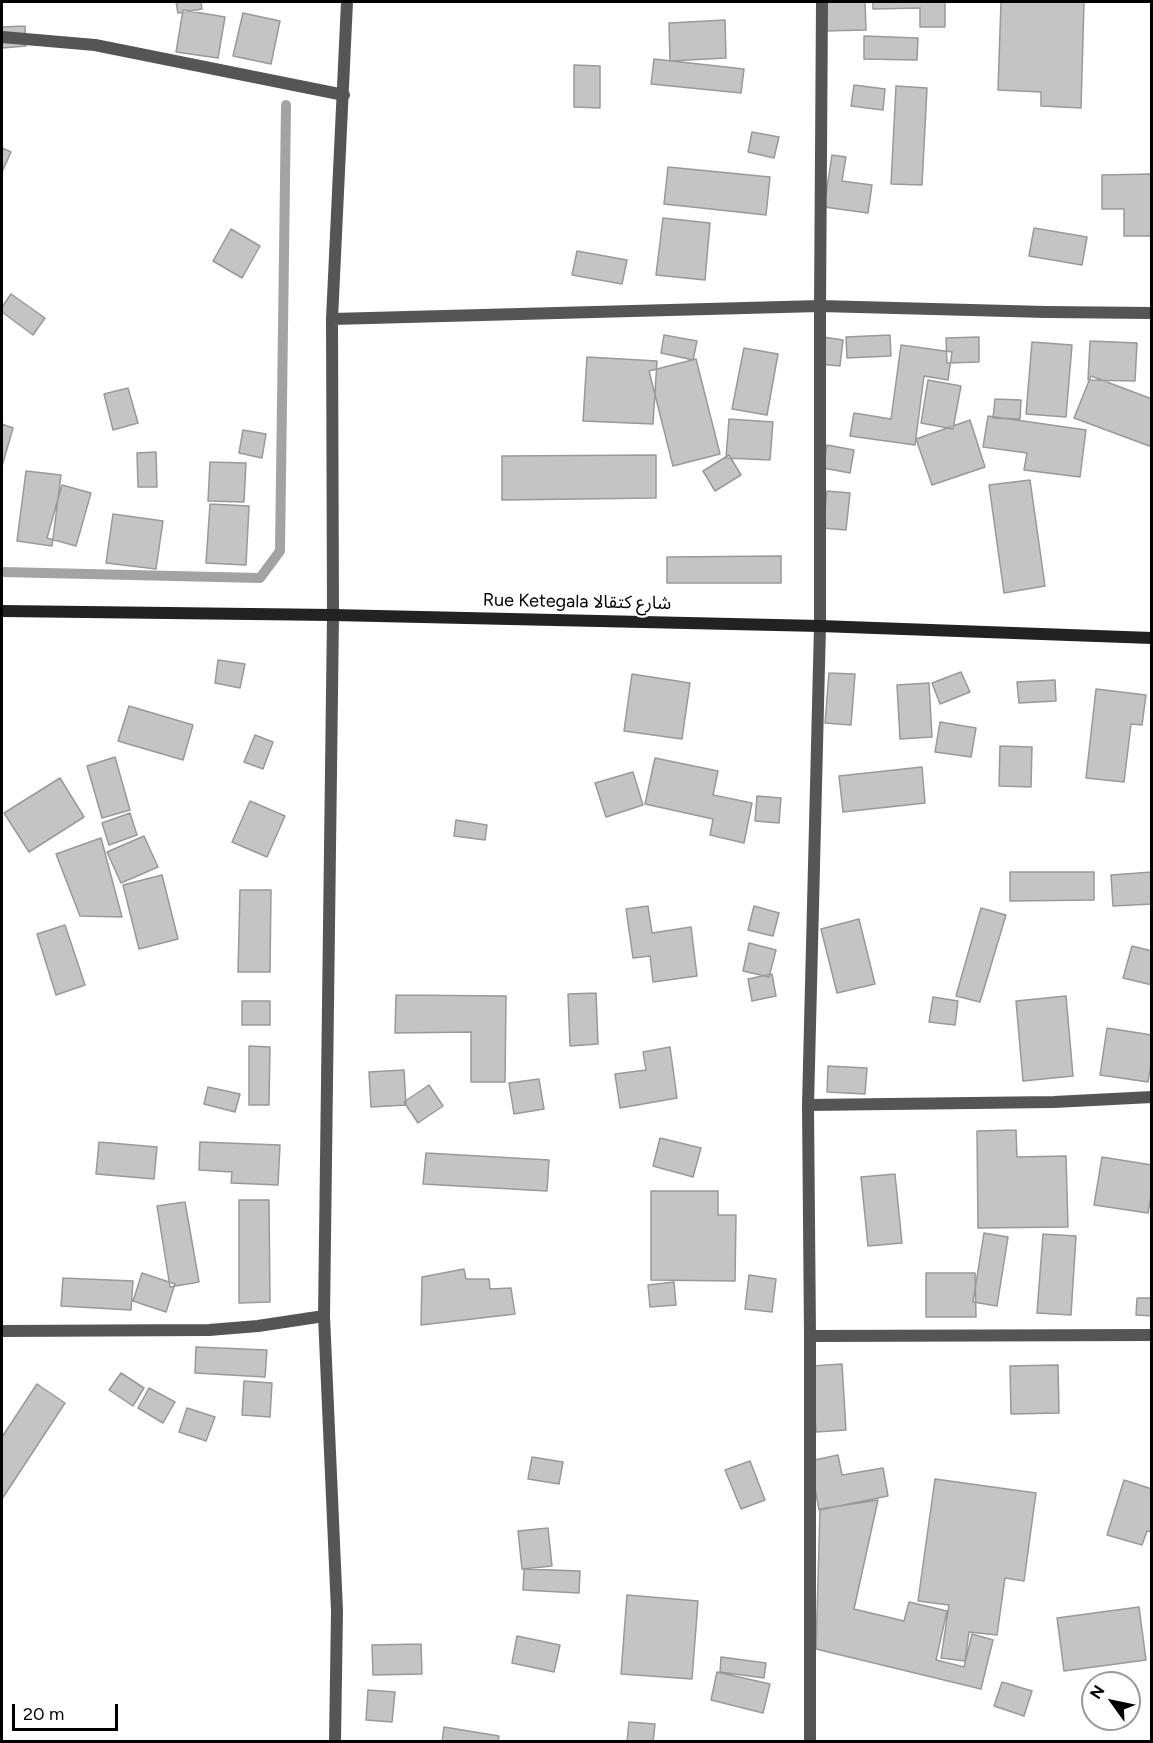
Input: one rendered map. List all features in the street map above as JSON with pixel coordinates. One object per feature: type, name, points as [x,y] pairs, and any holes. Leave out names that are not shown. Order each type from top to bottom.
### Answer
[{"type":"street","points":[[335,1742],[337,1611],[324,1316],[333,615],[332,319],[347,2]]},
{"type":"street","points":[[810,1742],[808,1105],[820,626],[822,2]]},
{"type":"street","points":[[2,37],[95,45],[344,95]]},
{"type":"street","points":[[332,319],[820,306],[1046,312],[1152,312]]},
{"type":"street","name":"Rue Ketegala شارع كتقالا","points":[[2,610],[820,626],[1152,638]]},
{"type":"street","points":[[808,1105],[1054,1102],[1152,1097]]},
{"type":"street","points":[[2,1331],[209,1330],[258,1326],[324,1316]]},
{"type":"street","points":[[810,1336],[1152,1335]]},
{"type":"building","points":[[176,2],[201,2],[202,9],[178,13]]},
{"type":"building","points":[[824,2],[865,2],[866,30],[825,31]]},
{"type":"building","points":[[873,2],[945,2],[945,27],[920,27],[920,8],[873,9]]},
{"type":"building","points":[[1001,2],[1084,2],[1081,108],[1041,106],[1041,92],[998,90]]},
{"type":"building","points":[[183,10],[225,17],[218,58],[176,52]]},
{"type":"building","points":[[243,13],[280,21],[271,64],[233,56]]},
{"type":"building","points":[[725,20],[726,58],[670,61],[669,23]]},
{"type":"building","points":[[25,26],[26,46],[2,48],[2,27]]},
{"type":"building","points":[[864,36],[918,38],[917,60],[864,59]]},
{"type":"building","points":[[654,59],[744,69],[741,93],[651,84]]},
{"type":"building","points":[[574,65],[600,66],[600,108],[574,107]]},
{"type":"building","points":[[854,85],[885,89],[883,110],[851,106]]},
{"type":"building","points":[[896,86],[927,88],[922,185],[891,184]]},
{"type":"building","points":[[752,132],[779,137],[774,158],[748,152]]},
{"type":"building","points":[[2,148],[11,152],[2,172]]},
{"type":"building","points":[[832,155],[846,157],[842,181],[872,185],[868,213],[824,207]]},
{"type":"building","points":[[668,167],[770,177],[766,215],[664,204]]},
{"type":"building","points":[[1152,174],[1152,236],[1124,236],[1124,209],[1102,209],[1102,175]]},
{"type":"building","points":[[663,218],[710,223],[705,280],[656,275]]},
{"type":"building","points":[[1034,228],[1087,237],[1082,265],[1029,256]]},
{"type":"building","points":[[231,229],[260,246],[242,278],[213,261]]},
{"type":"building","points":[[577,251],[627,260],[622,284],[572,275]]},
{"type":"building","points":[[11,294],[45,318],[33,335],[2,312],[2,307]]},
{"type":"building","points":[[664,335],[697,341],[693,360],[661,353]]},
{"type":"building","points":[[890,335],[891,356],[847,358],[846,337]]},
{"type":"building","points":[[823,337],[843,340],[840,366],[819,364]]},
{"type":"building","points":[[979,337],[979,362],[947,363],[946,338]]},
{"type":"building","points":[[1090,341],[1137,343],[1135,381],[1088,380]]},
{"type":"building","points":[[1032,342],[1072,345],[1066,417],[1026,414]]},
{"type":"building","points":[[901,345],[952,352],[948,380],[924,376],[915,445],[850,436],[854,413],[891,419]]},
{"type":"building","points":[[744,348],[778,354],[767,415],[732,409]]},
{"type":"building","points":[[587,357],[657,361],[653,424],[583,421]]},
{"type":"building","points":[[696,359],[720,454],[673,466],[649,371]]},
{"type":"building","points":[[1091,376],[1152,399],[1152,447],[1074,418]]},
{"type":"building","points":[[928,380],[961,386],[953,429],[921,423]]},
{"type":"building","points":[[128,388],[138,423],[113,430],[104,394]]},
{"type":"building","points":[[995,399],[1021,400],[1020,419],[993,418]]},
{"type":"building","points":[[988,416],[1086,430],[1080,477],[1024,470],[1027,453],[983,447]]},
{"type":"building","points":[[729,419],[773,422],[770,460],[726,458]]},
{"type":"building","points":[[970,420],[985,467],[932,485],[916,439]]},
{"type":"building","points":[[2,424],[13,428],[2,466]]},
{"type":"building","points":[[243,430],[266,434],[262,458],[239,453]]},
{"type":"building","points":[[827,445],[854,450],[850,473],[823,468]]},
{"type":"building","points":[[156,452],[157,487],[138,487],[137,453]]},
{"type":"building","points":[[656,455],[656,498],[502,500],[502,456]]},
{"type":"building","points":[[729,455],[741,475],[715,491],[703,471]]},
{"type":"building","points":[[210,462],[246,463],[244,502],[208,501]]},
{"type":"building","points":[[26,471],[61,475],[52,546],[17,541]]},
{"type":"building","points":[[1030,480],[1045,586],[1004,593],[989,485]]},
{"type":"building","points":[[62,485],[91,493],[76,546],[47,538]]},
{"type":"building","points":[[827,491],[850,493],[846,530],[823,528]]},
{"type":"building","points":[[210,504],[249,506],[246,565],[206,563]]},
{"type":"building","points":[[113,514],[163,521],[156,569],[106,563]]},
{"type":"building","points":[[781,556],[781,583],[667,583],[667,557]]},
{"type":"building","points":[[218,660],[245,664],[240,688],[215,683]]},
{"type":"building","points":[[961,672],[970,692],[940,704],[932,683]]},
{"type":"building","points":[[829,673],[855,674],[851,725],[825,723]]},
{"type":"building","points":[[632,674],[690,683],[682,739],[624,731]]},
{"type":"building","points":[[1055,680],[1056,701],[1019,703],[1017,682]]},
{"type":"building","points":[[929,683],[932,737],[900,739],[897,685]]},
{"type":"building","points":[[1096,689],[1146,695],[1142,725],[1131,724],[1124,782],[1086,778]]},
{"type":"building","points":[[129,706],[193,725],[183,760],[118,741]]},
{"type":"building","points":[[940,722],[976,728],[971,757],[935,752]]},
{"type":"building","points":[[255,735],[273,742],[263,769],[244,762]]},
{"type":"building","points":[[1000,746],[1032,747],[1031,787],[999,786]]},
{"type":"building","points":[[115,757],[130,810],[102,818],[87,766]]},
{"type":"building","points":[[655,758],[718,771],[713,795],[752,803],[744,843],[710,835],[713,819],[645,804]]},
{"type":"building","points":[[922,767],[925,803],[843,812],[839,776]]},
{"type":"building","points":[[633,772],[643,805],[606,817],[595,783]]},
{"type":"building","points":[[60,778],[84,817],[29,852],[4,813]]},
{"type":"building","points":[[757,796],[781,798],[779,823],[755,821]]},
{"type":"building","points":[[250,801],[285,816],[267,857],[232,842]]},
{"type":"building","points":[[130,813],[137,835],[109,845],[102,823]]},
{"type":"building","points":[[456,820],[487,825],[485,840],[454,836]]},
{"type":"building","points":[[144,836],[158,867],[121,883],[107,852]]},
{"type":"building","points":[[101,838],[122,917],[80,916],[56,854]]},
{"type":"building","points":[[1010,872],[1094,872],[1094,900],[1010,901]]},
{"type":"building","points":[[1152,872],[1152,904],[1113,906],[1111,875]]},
{"type":"building","points":[[162,875],[178,939],[139,949],[123,885]]},
{"type":"building","points":[[240,890],[271,890],[270,972],[238,972]]},
{"type":"building","points":[[648,906],[652,933],[691,927],[697,976],[653,982],[650,956],[633,958],[626,909]]},
{"type":"building","points":[[754,906],[779,913],[773,936],[748,930]]},
{"type":"building","points":[[981,908],[1006,915],[980,1002],[956,996]]},
{"type":"building","points":[[859,919],[875,984],[837,993],[821,929]]},
{"type":"building","points":[[65,925],[85,985],[56,995],[37,934]]},
{"type":"building","points":[[749,943],[776,950],[769,977],[743,971]]},
{"type":"building","points":[[1132,946],[1152,951],[1152,985],[1123,978]]},
{"type":"building","points":[[772,974],[776,996],[752,1001],[748,979]]},
{"type":"building","points":[[596,993],[598,1044],[570,1046],[568,994]]},
{"type":"building","points":[[396,995],[506,996],[505,1082],[471,1082],[471,1032],[395,1033]]},
{"type":"building","points":[[1066,996],[1073,1076],[1023,1081],[1016,1001]]},
{"type":"building","points":[[933,997],[958,1001],[955,1025],[929,1022]]},
{"type":"building","points":[[242,1001],[270,1001],[270,1025],[242,1025]]},
{"type":"building","points":[[1107,1028],[1152,1035],[1152,1058],[1148,1082],[1100,1075]]},
{"type":"building","points":[[249,1046],[270,1047],[269,1105],[249,1105]]},
{"type":"building","points":[[670,1047],[677,1098],[620,1108],[615,1074],[646,1070],[643,1052]]},
{"type":"building","points":[[828,1066],[867,1068],[865,1094],[827,1092]]},
{"type":"building","points":[[404,1070],[406,1105],[371,1107],[369,1072]]},
{"type":"building","points":[[539,1079],[544,1109],[514,1114],[509,1083]]},
{"type":"building","points":[[429,1085],[443,1106],[418,1123],[404,1102]]},
{"type":"building","points":[[208,1087],[240,1094],[235,1112],[204,1104]]},
{"type":"building","points":[[1016,1130],[1017,1157],[1066,1156],[1068,1227],[978,1228],[977,1131]]},
{"type":"building","points":[[660,1138],[701,1148],[693,1177],[653,1166]]},
{"type":"building","points":[[99,1142],[157,1147],[154,1179],[96,1174]]},
{"type":"building","points":[[200,1142],[280,1145],[278,1185],[231,1183],[232,1172],[199,1170]]},
{"type":"building","points":[[426,1153],[549,1160],[547,1191],[423,1184]]},
{"type":"building","points":[[1102,1157],[1152,1165],[1152,1190],[1148,1213],[1094,1205]]},
{"type":"building","points":[[895,1174],[902,1243],[868,1246],[861,1177]]},
{"type":"building","points":[[651,1191],[718,1191],[718,1215],[736,1215],[735,1281],[651,1280]]},
{"type":"building","points":[[239,1200],[269,1200],[270,1302],[239,1303]]},
{"type":"building","points":[[185,1202],[199,1282],[170,1287],[157,1206]]},
{"type":"building","points":[[984,1233],[1008,1237],[997,1306],[973,1302]]},
{"type":"building","points":[[1043,1234],[1076,1236],[1071,1315],[1037,1313]]},
{"type":"building","points":[[464,1269],[466,1279],[489,1279],[490,1289],[511,1288],[515,1314],[421,1325],[422,1277]]},
{"type":"building","points":[[142,1273],[175,1284],[166,1312],[133,1301]]},
{"type":"building","points":[[926,1273],[975,1273],[976,1317],[926,1317]]},
{"type":"building","points":[[749,1275],[776,1279],[772,1312],[745,1309]]},
{"type":"building","points":[[63,1278],[133,1281],[131,1310],[61,1306]]},
{"type":"building","points":[[674,1282],[676,1305],[650,1307],[648,1285]]},
{"type":"building","points":[[1137,1298],[1152,1298],[1152,1316],[1136,1315]]},
{"type":"building","points":[[196,1347],[267,1350],[265,1377],[195,1373]]},
{"type":"building","points":[[842,1364],[846,1430],[816,1432],[812,1366]]},
{"type":"building","points":[[1058,1365],[1059,1413],[1011,1414],[1010,1366]]},
{"type":"building","points":[[121,1373],[144,1388],[133,1406],[109,1390]]},
{"type":"building","points":[[244,1381],[272,1383],[270,1417],[242,1415]]},
{"type":"building","points":[[37,1384],[65,1403],[2,1499],[2,1437]]},
{"type":"building","points":[[149,1388],[175,1402],[163,1423],[138,1408]]},
{"type":"building","points":[[187,1408],[215,1417],[206,1441],[179,1432]]},
{"type":"building","points":[[838,1455],[842,1475],[883,1468],[888,1496],[819,1510],[810,1461]]},
{"type":"building","points":[[532,1457],[563,1462],[559,1484],[528,1479]]},
{"type":"building","points":[[750,1461],[765,1500],[741,1509],[725,1470]]},
{"type":"building","points":[[935,1479],[1036,1493],[1024,1581],[1005,1578],[997,1635],[969,1632],[965,1661],[941,1658],[949,1605],[918,1601]]},
{"type":"building","points":[[1124,1480],[1152,1489],[1152,1532],[1147,1531],[1142,1545],[1107,1535]]},
{"type":"building","points":[[878,1500],[854,1609],[904,1621],[909,1602],[947,1611],[936,1660],[964,1667],[972,1634],[993,1640],[981,1689],[816,1649],[820,1509]]},
{"type":"building","points":[[548,1528],[552,1566],[522,1569],[518,1531]]},
{"type":"building","points":[[524,1569],[580,1571],[579,1593],[523,1590]]},
{"type":"building","points":[[627,1595],[698,1601],[692,1679],[621,1674]]},
{"type":"building","points":[[1139,1607],[1146,1660],[1064,1671],[1057,1618]]},
{"type":"building","points":[[517,1636],[560,1645],[554,1672],[512,1663]]},
{"type":"building","points":[[421,1644],[422,1674],[373,1675],[372,1645]]},
{"type":"building","points":[[721,1657],[766,1663],[764,1678],[720,1672]]},
{"type":"building","points":[[717,1672],[770,1684],[763,1713],[711,1700]]},
{"type":"building","points":[[1002,1682],[1032,1691],[1024,1716],[994,1706]]},
{"type":"building","points":[[368,1690],[395,1692],[392,1722],[366,1720]]},
{"type":"building","points":[[629,1722],[655,1724],[653,1742],[627,1742]]},
{"type":"building","points":[[444,1727],[499,1736],[498,1742],[442,1742]]},
{"type":"waterway","points":[[2,572],[260,578],[280,551],[286,105]]}]
